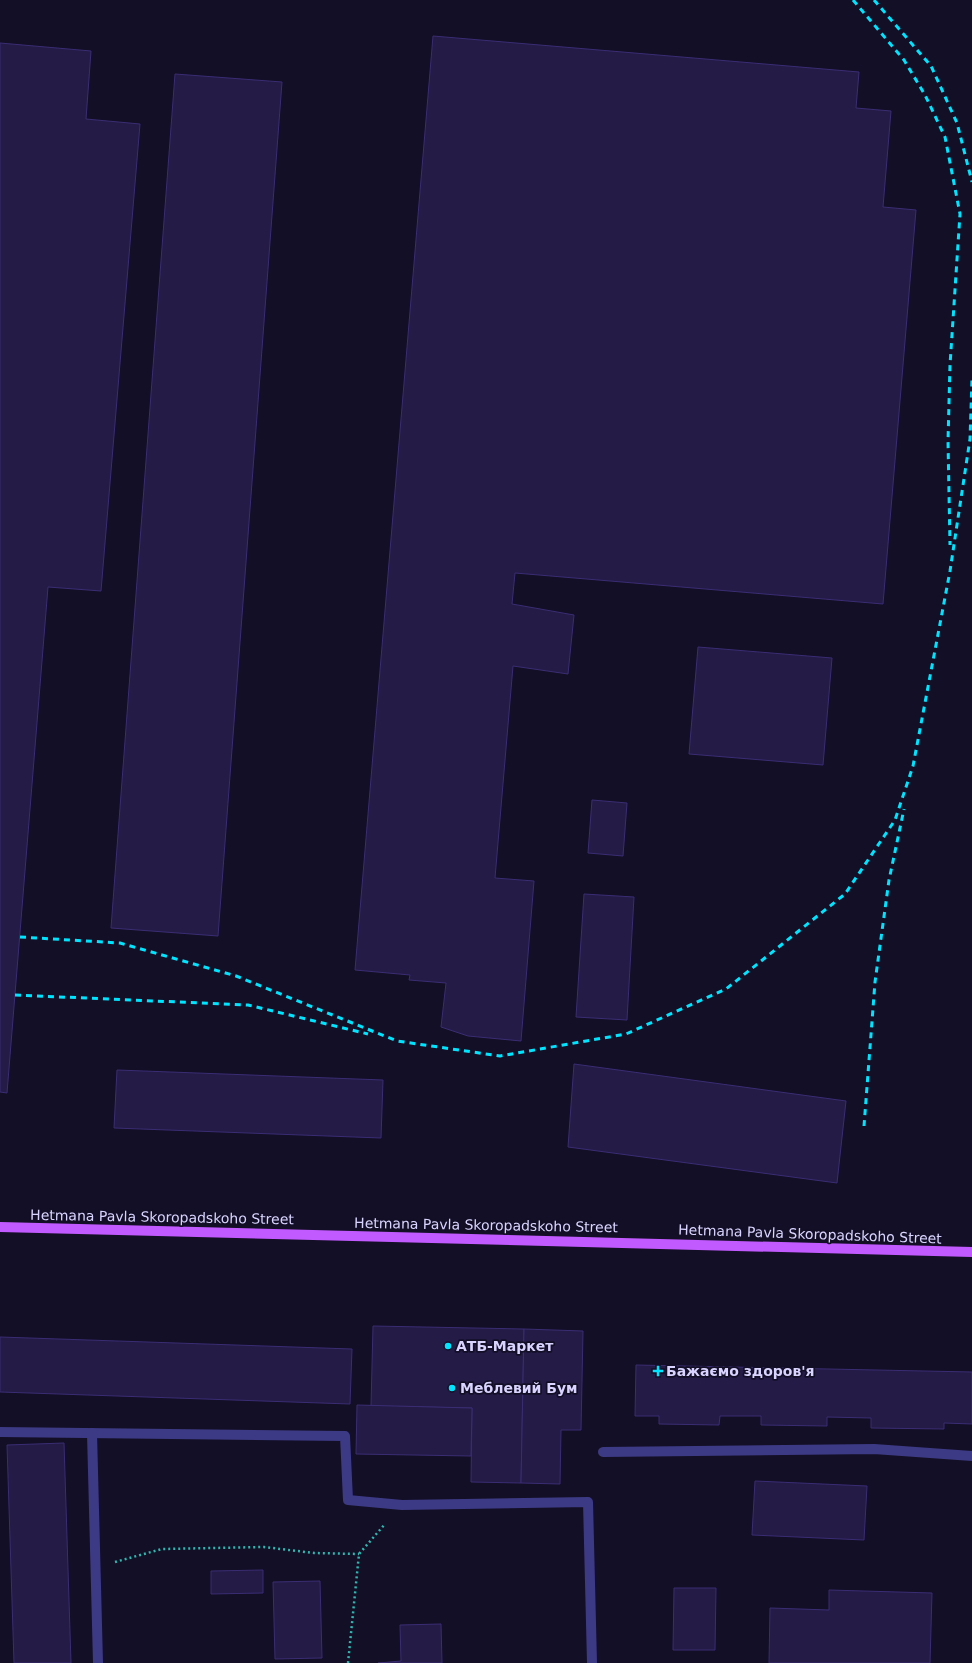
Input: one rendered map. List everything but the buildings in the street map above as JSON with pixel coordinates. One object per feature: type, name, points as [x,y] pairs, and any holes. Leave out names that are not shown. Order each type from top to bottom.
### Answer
[{"type":"main road","name":"Hetmana Pavla Skoropadskoho Street","points":[[0,1227],[972,1252]]},
{"type":"lane","points":[[0,1432],[345,1436],[348,1500],[402,1505],[588,1502],[592,1663]]},
{"type":"lane","points":[[92,1433],[98,1663]]},
{"type":"lane","points":[[603,1452],[874,1449],[972,1456]]},
{"type":"path","points":[[348,1663],[359,1554],[402,1505]]},
{"type":"path","points":[[96,1569],[120,1560],[162,1549],[264,1547],[314,1553],[359,1554]]},
{"type":"railway","points":[[853,0],[904,60],[925,95],[945,137],[960,214],[950,365],[948,441],[950,545]]},
{"type":"railway","points":[[874,0],[931,66],[957,123],[972,182]]},
{"type":"railway","points":[[20,937],[120,943],[236,976],[397,1041],[500,1056],[626,1034],[726,989],[845,894],[895,820],[913,766],[950,571],[970,439],[972,379]]},
{"type":"railway","points":[[864,1126],[875,982],[889,880],[904,809]]},
{"type":"railway","points":[[15,995],[248,1005],[368,1034]]},
{"type":"place","name":"АТБ-Маркет","points":[[448,1346]]},
{"type":"place","name":"Бажаємо здоров'я","points":[[658,1371]]},
{"type":"place","name":"Меблевий Бум","points":[[452,1388]]}]
